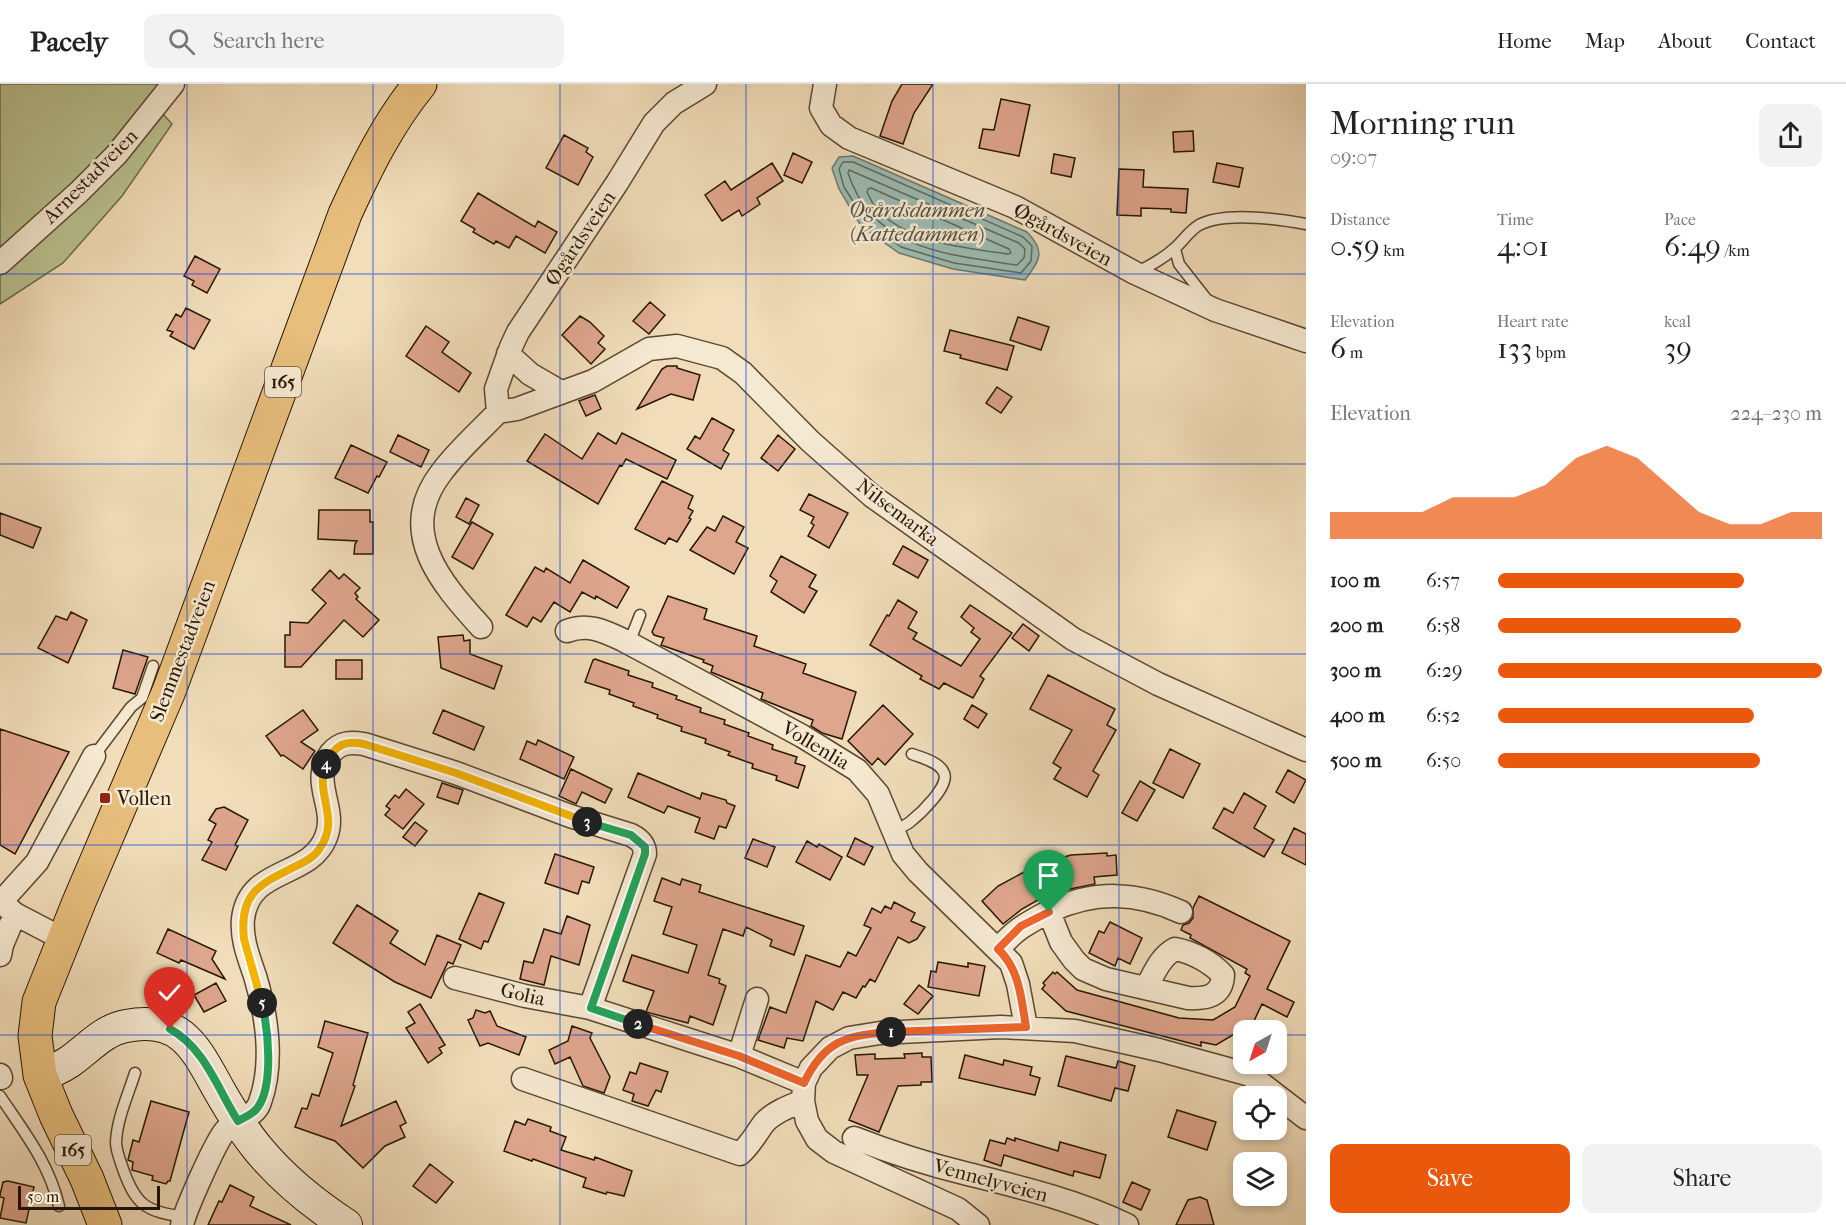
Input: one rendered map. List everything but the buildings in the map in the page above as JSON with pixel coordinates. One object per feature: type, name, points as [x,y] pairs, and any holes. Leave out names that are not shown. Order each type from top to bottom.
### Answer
[{"type":"main road","name":"Slemmestadveien","points":[[105,1225],[40,1075],[35,1035],[42,992],[169,691],[345,214],[373,154],[411,87]]},
{"type":"main road","points":[[40,1075],[54,1071],[69,1062],[112,1029],[137,1024],[164,1027],[189,1042],[198,1052],[238,1121],[280,1174],[311,1201],[346,1225]]},
{"type":"street","name":"Arnestadveien","points":[[0,263],[79,192],[117,154],[173,84]]},
{"type":"street","name":"Øgårdsveien","points":[[510,351],[531,310],[600,209],[654,123],[674,103],[705,84]]},
{"type":"street","name":"Øgårdsveien","points":[[825,84],[822,88],[821,108],[831,125],[849,138],[1015,207],[1135,273],[1215,310],[1306,341]]},
{"type":"street","name":"Nilsemarka","points":[[498,412],[517,409],[593,381],[649,349],[677,346],[722,358],[743,373],[810,441],[872,496],[1073,639],[1158,684],[1306,750]]},
{"type":"street","points":[[481,627],[448,589],[431,562],[423,541],[426,503],[436,480],[498,412],[496,389],[510,351],[530,374],[561,392]]},
{"type":"street","name":"Vollenlia","points":[[567,631],[583,627],[592,628],[629,643],[785,726],[850,765],[878,794],[903,854],[918,873],[1011,963],[1016,972],[1026,1027]]},
{"type":"street","points":[[183,1221],[223,1134],[238,1121],[253,1113],[259,1105],[265,1085],[268,1059],[264,1012],[244,939],[245,908],[253,893],[262,883],[309,860],[321,848],[330,821],[322,776],[329,756],[339,746],[348,742],[364,744],[456,773],[573,817],[631,835],[645,847],[645,854],[591,1008]]},
{"type":"street","points":[[0,956],[5,906],[37,862],[94,756]]},
{"type":"street","points":[[998,949],[1021,926],[1080,900],[1105,896],[1139,897],[1181,912]]},
{"type":"street","points":[[5,906],[63,939]]},
{"type":"street","points":[[1049,912],[1061,942],[1083,969],[1106,979],[1146,988]]},
{"type":"street","name":"Golia","points":[[455,978],[525,996],[591,1008],[739,1056],[804,1092]]},
{"type":"street","points":[[739,1056],[757,999]]},
{"type":"street","points":[[978,1225],[958,1209],[834,1152],[813,1133],[807,1122],[804,1092],[811,1068],[825,1051],[849,1038],[880,1033],[1026,1027],[1075,1031],[1159,1050],[1250,1075],[1306,1118]]},
{"type":"street","points":[[523,1079],[740,1154],[748,1147],[766,1121],[804,1092]]},
{"type":"street","name":"Vennelyveien","points":[[854,1138],[890,1152],[962,1173],[1038,1191],[1109,1216],[1127,1225]]},
{"type":"lane","points":[[1135,273],[1154,265],[1199,225],[1216,220],[1270,218],[1306,224]]},
{"type":"lane","points":[[1174,249],[1179,264],[1215,310]]},
{"type":"lane","points":[[629,643],[640,615]]},
{"type":"lane","points":[[94,756],[131,707],[142,698],[153,666]]},
{"type":"lane","points":[[893,831],[910,822],[942,790],[945,780],[945,772],[936,764],[912,754]]},
{"type":"lane","points":[[135,1073],[119,1128],[116,1143],[118,1156],[131,1190],[141,1202],[152,1210],[183,1221]]},
{"type":"lane","points":[[0,1083],[54,1183],[59,1206]]},
{"type":"green space","points":[[0,84],[165,84],[153,103],[172,124],[122,196],[63,263],[0,304],[0,275],[3,272],[0,271]]},
{"type":"water","name":"Øgårdsdammen (Kattedammen)","points":[[853,156],[1027,232],[1039,250],[1034,267],[1025,280],[953,269],[899,253],[861,226],[839,189],[832,168],[839,157]]},
{"type":"place","name":"Vollen","points":[[105,798]]},
{"type":"route","points":[[170,1029],[189,1042],[198,1052],[238,1121],[253,1113],[259,1105],[265,1085],[268,1059],[264,1012],[244,939],[245,908],[253,893],[262,883],[309,860],[321,848],[328,833],[330,821],[321,782],[323,770],[333,751],[348,742],[364,744],[456,773],[573,817],[631,835],[639,840],[645,847],[645,854],[591,1008],[739,1056],[804,1083],[811,1068],[825,1051],[849,1038],[880,1033],[1026,1027],[1016,972],[1005,955],[998,949],[1013,931],[1049,912]]}]
